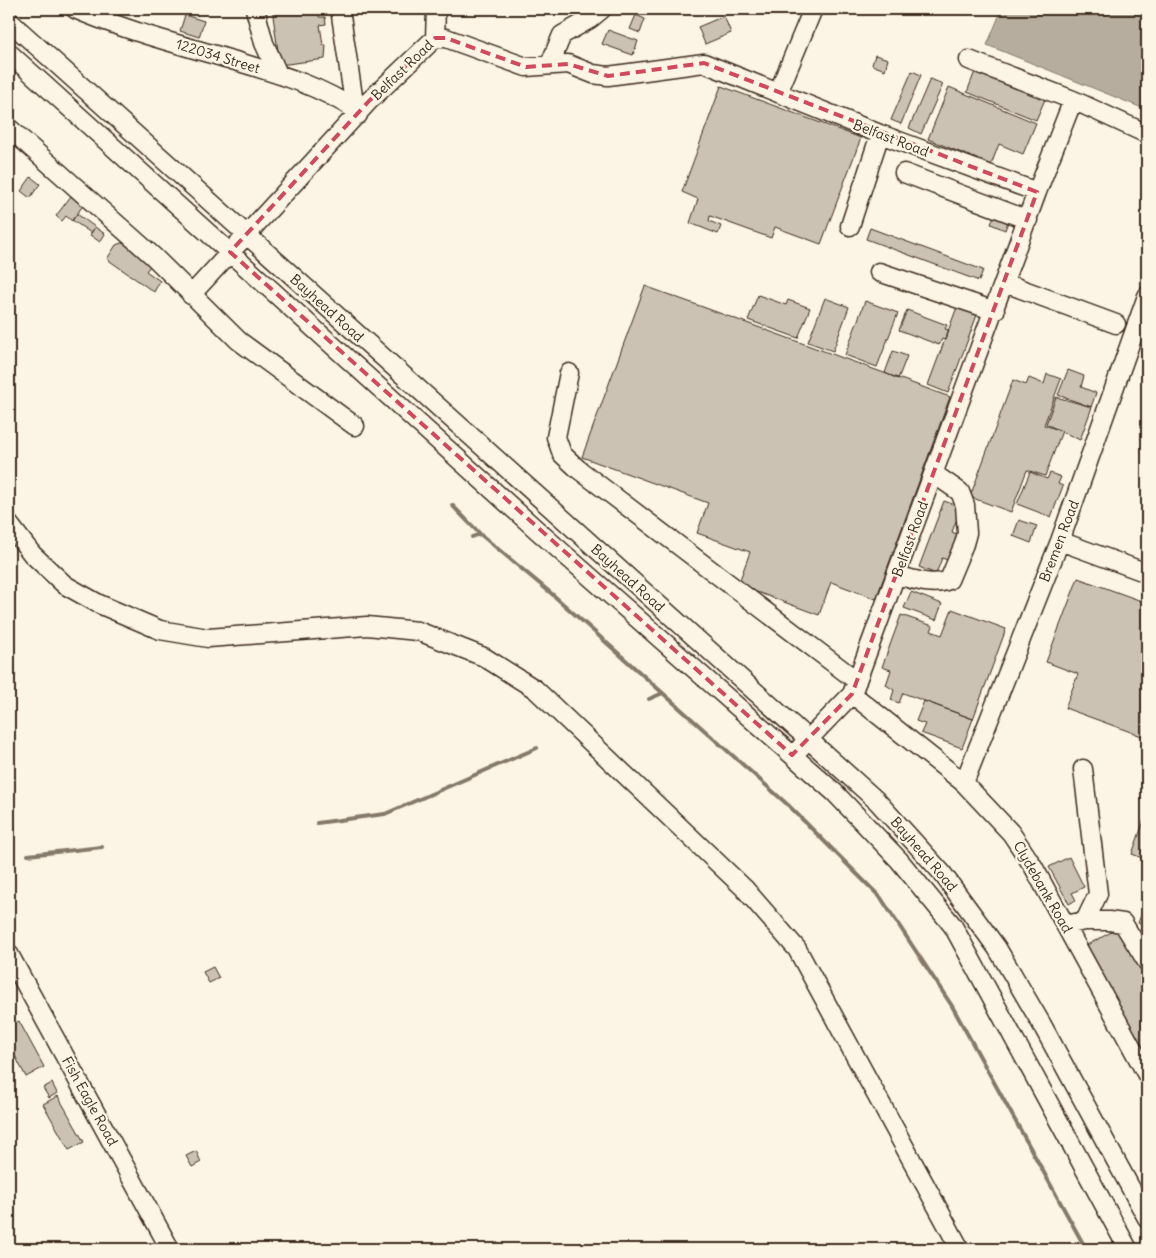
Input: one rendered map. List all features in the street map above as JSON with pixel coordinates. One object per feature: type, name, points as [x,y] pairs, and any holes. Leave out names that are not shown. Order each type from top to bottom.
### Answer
[{"type":"street","name":"122034 Street","points":[[75,9],[126,28],[278,74],[322,90],[358,113]]},
{"type":"street","points":[[255,9],[264,42],[278,74]]},
{"type":"street","points":[[340,9],[358,113]]},
{"type":"street","points":[[435,38],[436,9]]},
{"type":"street","points":[[550,64],[562,36],[602,9]]},
{"type":"street","points":[[778,93],[813,9]]},
{"type":"street","name":"Bayhead Road","points":[[9,21],[877,801],[915,841],[969,907],[997,948],[1041,1023],[1147,1218]]},
{"type":"street","name":"Belfast Road","points":[[191,295],[390,79],[435,38],[446,38],[526,66],[568,64],[593,74],[608,76],[702,62],[880,134],[1037,192],[995,311],[854,688],[792,756]]},
{"type":"street","name":"Bayhead Road","points":[[9,53],[538,531],[834,792],[899,860],[953,926],[1128,1249]]},
{"type":"street","points":[[969,60],[1073,100],[1147,134]]},
{"type":"street","points":[[1037,192],[1073,100]]},
{"type":"street","points":[[9,128],[153,256],[191,295],[254,352],[355,426]]},
{"type":"street","points":[[850,226],[880,134]]},
{"type":"street","points":[[904,173],[1028,220]]},
{"type":"street","points":[[879,272],[995,311]]},
{"type":"street","points":[[1005,283],[1116,324]]},
{"type":"street","name":"Bremen Road","points":[[964,783],[1060,541],[1147,296]]},
{"type":"street","name":"Clydebank Road","points":[[569,373],[556,437],[562,454],[578,469],[854,688],[964,783],[1011,833],[1033,866],[1147,1075]]},
{"type":"street","points":[[896,575],[933,584],[942,583],[949,580],[956,567],[967,533],[964,500],[960,492],[934,474]]},
{"type":"street","points":[[9,524],[32,554],[65,585],[106,608],[160,630],[208,638],[367,626],[418,631],[484,657],[535,689],[744,888],[797,949],[960,1249]]},
{"type":"street","points":[[1060,541],[1147,573]]},
{"type":"street","points":[[1083,769],[1098,894],[1085,922]]},
{"type":"street","points":[[1066,925],[1109,921],[1123,923],[1147,962]]},
{"type":"street","name":"Fish Eagle Road","points":[[9,954],[170,1249]]},
{"type":"highlighted area","points":[[435,38],[446,38],[526,67],[568,64],[608,76],[704,63],[1037,192],[852,694],[792,755],[230,252],[369,101]]},
{"type":"shaded area","points":[[1002,9],[1147,9],[1147,110],[987,45]]},
{"type":"building","points":[[272,9],[318,9],[319,17],[325,17],[326,24],[320,25],[323,45],[326,45],[325,59],[280,65]]},
{"type":"building","points":[[414,9],[426,9],[425,13],[421,13]]},
{"type":"building","points":[[821,9],[831,9],[828,15],[820,12]]},
{"type":"building","points":[[185,15],[204,21],[199,37],[180,31]]},
{"type":"building","points":[[636,15],[645,19],[640,33],[630,29]]},
{"type":"building","points":[[724,16],[731,33],[705,44],[698,27]]},
{"type":"building","points":[[608,30],[638,41],[633,55],[602,44]]},
{"type":"building","points":[[875,55],[888,59],[885,70],[872,65]]},
{"type":"building","points":[[976,69],[1046,97],[1036,120],[967,92]]},
{"type":"building","points":[[912,71],[921,75],[901,124],[891,120]]},
{"type":"building","points":[[930,79],[943,84],[921,134],[909,128]]},
{"type":"building","points":[[721,86],[861,138],[821,244],[775,227],[771,238],[710,216],[709,221],[721,226],[718,234],[690,223],[698,199],[682,192]]},
{"type":"building","points":[[949,87],[1036,123],[1023,154],[999,144],[991,165],[928,139]]},
{"type":"building","points":[[9,165],[15,174],[11,180],[9,178]]},
{"type":"building","points":[[31,177],[40,184],[30,198],[21,191]]},
{"type":"building","points":[[71,196],[84,204],[72,221],[66,216],[62,221],[56,216]]},
{"type":"building","points":[[77,214],[95,227],[91,233],[72,220]]},
{"type":"building","points":[[994,216],[1008,222],[1005,230],[991,224]]},
{"type":"building","points":[[95,227],[105,234],[100,242],[90,235]]},
{"type":"building","points":[[870,228],[983,270],[979,281],[866,239]]},
{"type":"building","points":[[126,244],[151,265],[146,271],[160,281],[154,292],[107,259],[116,245]]},
{"type":"building","points":[[645,286],[950,397],[876,599],[831,582],[819,615],[738,585],[750,552],[697,533],[708,503],[582,457]]},
{"type":"building","points":[[758,295],[786,305],[788,300],[810,308],[798,338],[748,320]]},
{"type":"building","points":[[825,298],[849,307],[833,351],[808,342]]},
{"type":"building","points":[[865,301],[898,313],[877,367],[845,355]]},
{"type":"building","points":[[957,307],[977,315],[948,393],[928,385]]},
{"type":"building","points":[[907,310],[947,325],[945,329],[949,330],[945,340],[942,339],[939,345],[899,330]]},
{"type":"building","points":[[893,351],[907,356],[898,379],[885,373]]},
{"type":"building","points":[[1068,370],[1084,376],[1081,387],[1096,393],[1091,407],[1058,395]]},
{"type":"building","points":[[1047,374],[1061,379],[1044,425],[1062,431],[1045,476],[1027,470],[1011,512],[970,497],[1013,380],[1026,385],[1029,378],[1044,384]]},
{"type":"building","points":[[1056,397],[1092,407],[1080,440],[1046,424]]},
{"type":"building","points":[[1030,472],[1047,479],[1050,473],[1061,477],[1058,484],[1063,486],[1051,517],[1017,504]]},
{"type":"building","points":[[944,501],[961,507],[952,532],[959,535],[950,561],[942,558],[936,574],[919,567]]},
{"type":"building","points":[[1019,520],[1037,526],[1031,543],[1013,536]]},
{"type":"building","points":[[1078,578],[1147,603],[1147,738],[1065,708],[1078,674],[1046,662]]},
{"type":"building","points":[[911,592],[942,604],[936,620],[904,608]]},
{"type":"building","points":[[952,609],[1006,629],[973,719],[903,693],[899,703],[891,700],[894,690],[886,685],[891,670],[882,667],[901,615],[933,626],[931,631],[942,635]]},
{"type":"building","points":[[924,701],[973,719],[962,748],[921,733],[925,724],[916,721]]},
{"type":"building","points":[[1145,818],[1147,819],[1147,860],[1132,854]]},
{"type":"building","points":[[1069,857],[1084,887],[1072,893],[1076,900],[1069,904],[1049,867]]},
{"type":"building","points":[[1147,900],[1147,927],[1138,923]]},
{"type":"building","points":[[1119,928],[1147,981],[1147,1056],[1087,945]]},
{"type":"building","points":[[213,967],[219,978],[209,983],[203,972]]},
{"type":"building","points":[[9,1003],[14,1013],[9,1016]]},
{"type":"building","points":[[19,1021],[44,1067],[26,1077],[9,1044],[9,1026]]},
{"type":"building","points":[[52,1083],[57,1093],[49,1098],[43,1088]]},
{"type":"building","points":[[58,1096],[84,1142],[69,1150],[43,1104]]},
{"type":"building","points":[[196,1151],[201,1162],[192,1167],[186,1156]]},
{"type":"waterway","points":[[452,505],[480,534],[552,594],[788,805],[881,898],[952,1006],[1086,1249]]},
{"type":"waterway","points":[[472,537],[480,534]]},
{"type":"waterway","points":[[649,699],[663,693]]},
{"type":"waterway","points":[[317,823],[385,814],[537,748]]},
{"type":"waterway","points":[[28,855],[102,847]]}]
